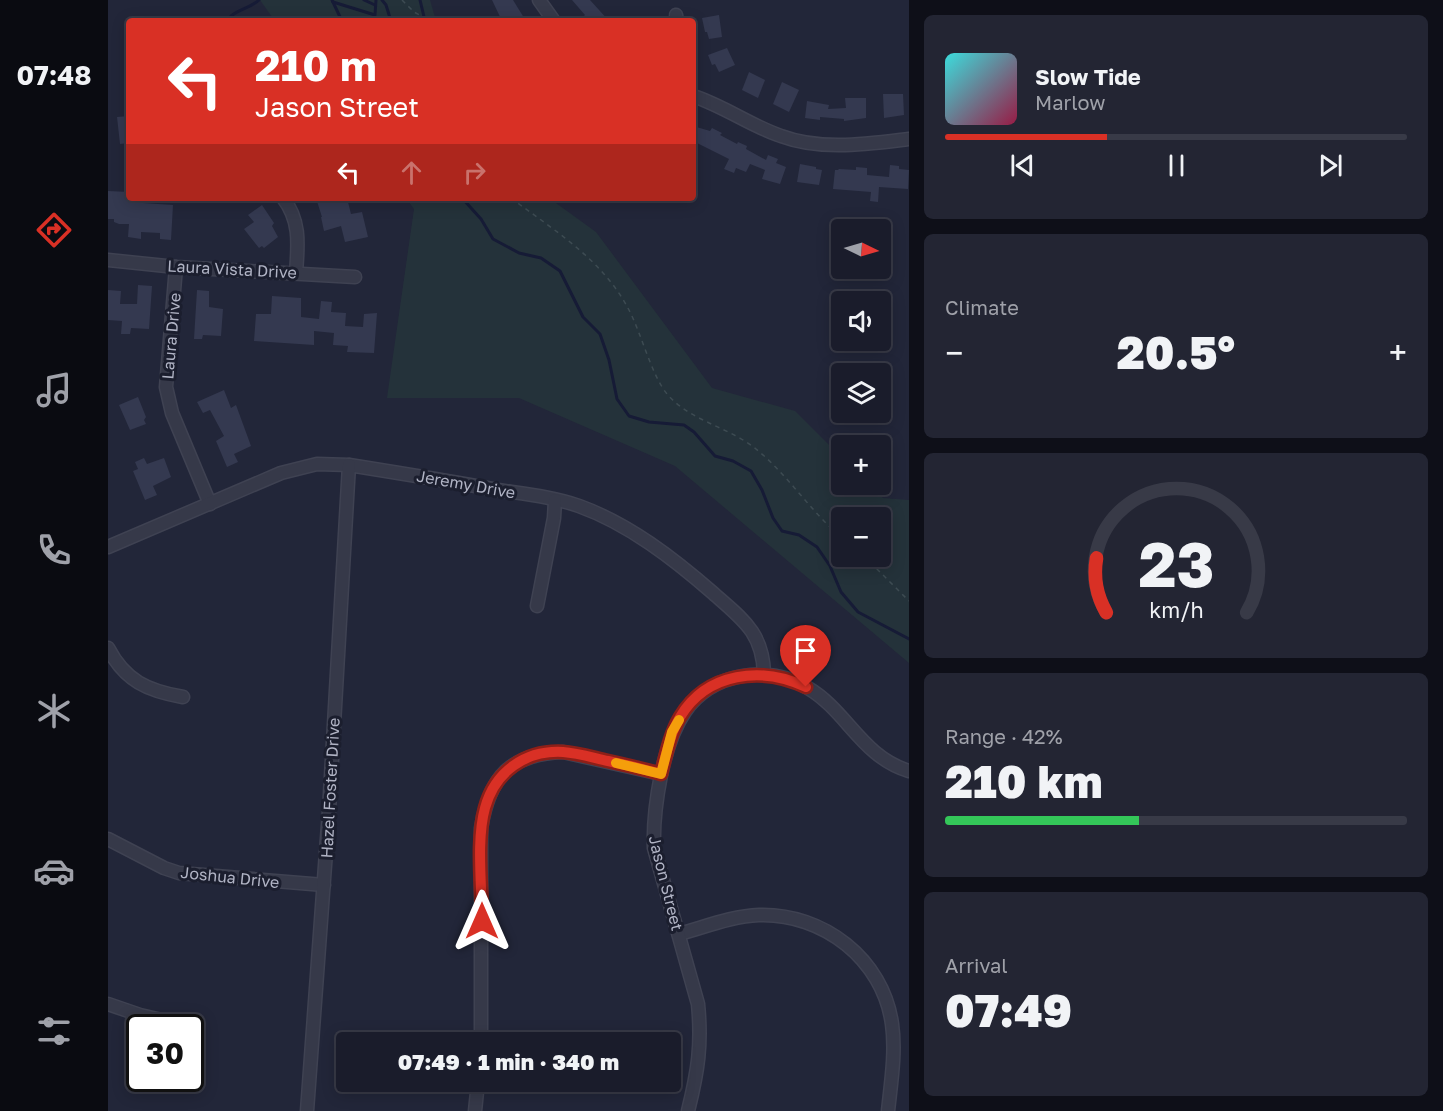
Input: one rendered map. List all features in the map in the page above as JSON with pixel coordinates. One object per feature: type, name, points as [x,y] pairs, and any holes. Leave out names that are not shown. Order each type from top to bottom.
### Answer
[{"type":"street","points":[[539,0],[552,18]]},
{"type":"street","points":[[696,97],[781,136],[807,143],[867,143],[909,139]]},
{"type":"street","points":[[285,201],[298,229],[296,273]]},
{"type":"street","name":"Laura Vista Drive","points":[[108,260],[176,267],[355,277]]},
{"type":"street","name":"Laura Drive","points":[[176,267],[166,387],[172,413],[210,504]]},
{"type":"street","name":"Jeremy Drive","points":[[108,547],[281,473],[317,464],[350,465],[555,500],[594,512],[656,548],[684,568],[749,627],[761,646],[765,674]]},
{"type":"street","name":"Hazel Foster Drive","points":[[307,1111],[324,885],[350,465]]},
{"type":"street","points":[[537,606],[555,518],[555,500]]},
{"type":"street","points":[[108,648],[120,666],[141,685],[153,691],[183,697]]},
{"type":"street","name":"Jason Street","points":[[688,1111],[699,1066],[698,1004],[654,848],[654,816],[661,774],[672,732],[681,715],[694,701],[717,683],[733,677],[765,674],[780,676],[806,687],[831,707],[880,758],[909,771]]},
{"type":"street","points":[[481,1032],[481,828],[485,808],[498,780],[509,768],[521,760],[533,755],[555,752],[576,754],[661,774]]},
{"type":"street","name":"Joshua Drive","points":[[108,839],[156,864],[179,873],[324,885]]},
{"type":"street","points":[[679,934],[745,917],[782,916],[818,926],[847,945],[871,971],[890,1014],[893,1041],[888,1111]]},
{"type":"street","points":[[108,1004],[135,1014]]},
{"type":"street","points":[[475,1111],[477,1092]]},
{"type":"path","points":[[402,0],[414,12],[425,18]]},
{"type":"path","points":[[515,201],[582,252],[609,278],[636,324],[659,381],[673,400],[755,449],[831,526]]},
{"type":"path","points":[[875,567],[909,601]]},
{"type":"shaded area","points":[[260,0],[430,0],[435,18],[273,18]]},
{"type":"shaded area","points":[[408,201],[553,201],[596,232],[712,388],[795,411],[831,447],[831,495],[880,495],[883,498],[909,500],[909,663],[675,466],[519,398],[387,398],[414,209]]},
{"type":"building","points":[[492,0],[513,0],[524,18],[501,18]]},
{"type":"building","points":[[572,0],[590,0],[606,18],[582,18],[585,15]]},
{"type":"building","points":[[719,15],[722,37],[709,39],[702,18]]},
{"type":"building","points":[[727,48],[735,65],[719,72],[715,64],[712,65],[708,55]]},
{"type":"building","points":[[749,72],[765,80],[758,98],[742,90]]},
{"type":"building","points":[[782,82],[799,90],[789,112],[773,104]]},
{"type":"building","points":[[883,94],[903,94],[904,115],[884,118]]},
{"type":"building","points":[[845,98],[866,98],[866,118],[844,121],[844,119],[820,117],[820,120],[805,118],[807,101],[829,105],[828,109],[846,108]]},
{"type":"building","points":[[126,116],[126,143],[120,144],[117,117]]},
{"type":"building","points":[[696,127],[710,131],[712,128],[737,144],[738,142],[747,146],[746,149],[766,160],[768,155],[778,159],[776,163],[786,167],[780,184],[762,179],[765,170],[750,164],[746,172],[736,168],[734,173],[724,169],[729,159],[696,142]]},
{"type":"building","points":[[800,164],[822,170],[819,185],[797,182]]},
{"type":"building","points":[[890,165],[909,170],[908,189],[879,187],[878,202],[870,201],[871,192],[833,189],[835,170],[867,168],[867,175],[889,177]]},
{"type":"building","points":[[108,191],[126,192],[126,201],[173,205],[171,240],[160,239],[160,233],[141,232],[141,239],[128,237],[129,224],[119,224],[114,222],[114,219],[108,219]]},
{"type":"building","points":[[317,201],[348,201],[351,214],[362,212],[368,237],[345,242],[341,226],[324,231]]},
{"type":"building","points":[[262,205],[274,223],[272,226],[278,237],[264,248],[262,246],[259,248],[244,229],[254,222],[248,215]]},
{"type":"building","points":[[138,285],[152,286],[149,329],[131,328],[130,334],[121,334],[122,321],[108,320],[108,290],[121,291],[120,304],[137,304]]},
{"type":"building","points":[[197,290],[209,291],[209,307],[223,309],[221,336],[203,335],[202,339],[194,339]]},
{"type":"building","points":[[272,296],[301,298],[301,317],[319,319],[321,301],[332,302],[331,312],[346,313],[345,326],[363,327],[364,314],[377,313],[374,353],[347,352],[348,346],[333,345],[334,333],[314,331],[314,345],[254,341],[256,314],[271,314]]},
{"type":"building","points":[[224,390],[231,408],[236,405],[251,446],[234,454],[238,462],[227,467],[216,441],[224,436],[210,410],[203,413],[197,402]]},
{"type":"building","points":[[138,397],[146,417],[144,420],[146,424],[130,430],[119,405]]},
{"type":"building","points":[[144,458],[147,464],[164,458],[171,477],[153,486],[157,495],[145,500],[133,471],[138,469],[135,462]]},
{"type":"waterway","points":[[232,18],[231,16],[259,0]]},
{"type":"waterway","points":[[332,0],[341,18]]},
{"type":"waterway","points":[[364,0],[375,5]]},
{"type":"waterway","points":[[333,2],[375,15],[376,0]]},
{"type":"waterway","points":[[382,0],[390,18]]},
{"type":"waterway","points":[[420,0],[424,18]]},
{"type":"waterway","points":[[465,201],[481,219],[493,239],[519,253],[541,258],[560,271],[583,317],[600,334],[609,360],[617,399],[629,416],[649,422],[684,425],[694,432],[715,456],[733,461],[751,471],[762,490],[773,518],[782,531],[799,535],[817,547],[830,566],[841,592],[858,612],[909,639]]},
{"type":"slow traffic","points":[[616,763],[661,774],[672,732],[679,720]]},
{"type":"route","points":[[482,921],[481,828],[490,793],[509,768],[533,755],[563,752],[661,774],[672,732],[681,715],[704,692],[717,683],[733,677],[765,674],[780,676],[806,687]]}]
